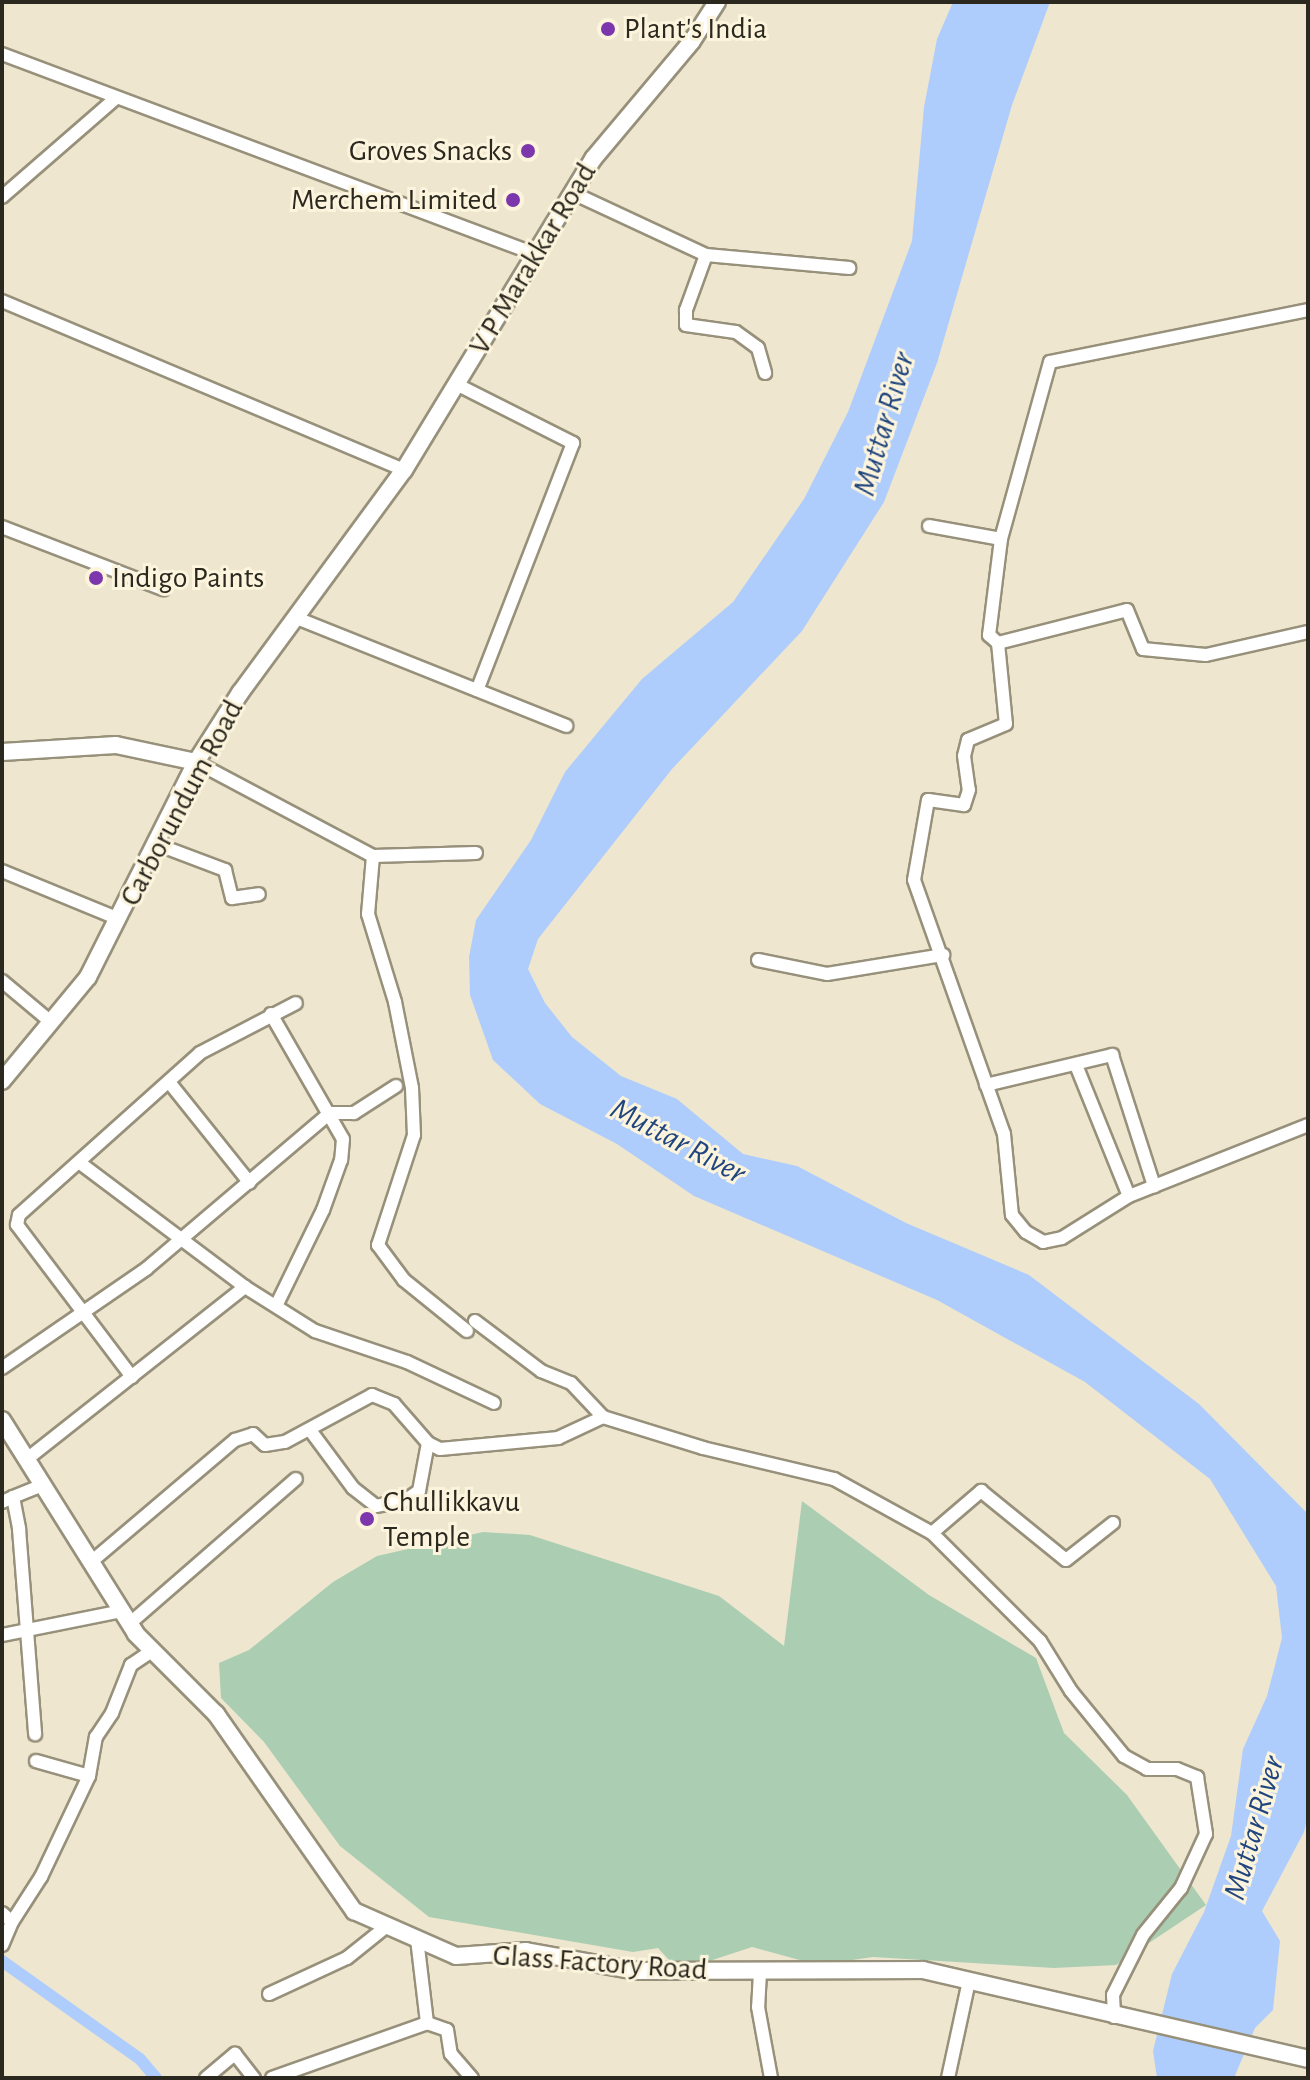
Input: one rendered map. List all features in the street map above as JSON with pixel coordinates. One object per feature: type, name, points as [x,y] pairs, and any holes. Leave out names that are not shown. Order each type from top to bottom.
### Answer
[{"type":"main road","name":"V P Marakkar Road","points":[[364,526],[458,385],[593,159],[692,41],[717,2]]},
{"type":"main road","name":"Carborundum Road","points":[[2,1081],[88,977],[196,762],[240,693],[299,619],[364,526]]},
{"type":"main road","points":[[2,752],[116,745],[196,762]]},
{"type":"main road","name":"Glass Factory Road","points":[[2,1420],[126,1617],[152,1651],[216,1714],[354,1911],[456,1956],[526,1951],[637,1971],[923,1970],[1122,2019],[1308,2059]]},
{"type":"street","points":[[2,54],[535,254]]},
{"type":"street","points":[[2,197],[116,98]]},
{"type":"street","points":[[573,193],[706,255],[849,268]]},
{"type":"street","points":[[706,255],[686,310],[686,325],[736,332],[758,348],[765,373]]},
{"type":"street","points":[[2,301],[404,470]]},
{"type":"street","points":[[1308,310],[1050,362],[1001,539],[989,635],[998,643],[1006,724],[968,740],[964,756],[969,790],[964,805],[928,800],[914,880],[917,900],[932,943],[943,955],[1004,1134],[1012,1215],[1026,1232],[1043,1242],[1062,1238],[1129,1196],[1308,1125]]},
{"type":"street","points":[[458,385],[573,443],[477,690]]},
{"type":"street","points":[[929,526],[1001,539]]},
{"type":"street","points":[[2,527],[163,589]]},
{"type":"street","points":[[998,643],[1127,610],[1143,649],[1206,655],[1308,632]]},
{"type":"street","points":[[299,619],[566,726]]},
{"type":"street","points":[[196,762],[373,856],[476,853]]},
{"type":"street","points":[[156,844],[225,870],[232,898],[259,894]]},
{"type":"street","points":[[373,856],[368,914],[395,1002],[414,1135],[378,1245],[404,1280],[541,1371],[571,1383],[603,1417],[703,1448],[834,1479],[932,1533],[1040,1641],[1071,1691],[1124,1756],[1147,1769],[1177,1769],[1197,1777],[1206,1834],[1181,1888],[1143,1935],[1113,1995],[1122,2019]]},
{"type":"street","points":[[2,871],[119,919]]},
{"type":"street","points":[[758,960],[827,974],[943,955]]},
{"type":"street","points":[[2,981],[52,1023]]},
{"type":"street","points":[[132,1377],[17,1225],[19,1215],[200,1053],[296,1003]]},
{"type":"street","points":[[271,1014],[343,1139],[341,1160],[277,1304]]},
{"type":"street","points":[[986,1085],[1112,1055],[1154,1186]]},
{"type":"street","points":[[1076,1065],[1129,1196]]},
{"type":"street","points":[[169,1082],[250,1183]]},
{"type":"street","points":[[2,1368],[85,1314],[183,1238],[330,1113],[354,1113],[396,1086]]},
{"type":"street","points":[[80,1163],[245,1287],[330,1338],[407,1362],[494,1403]]},
{"type":"street","points":[[27,1459],[245,1287]]},
{"type":"street","points":[[91,1562],[235,1440],[253,1434],[265,1445],[310,1430],[372,1395],[394,1404],[428,1443],[440,1449],[558,1438],[603,1417]]},
{"type":"street","points":[[310,1430],[353,1488],[376,1506],[406,1500],[419,1491],[428,1443]]},
{"type":"street","points":[[2,1635],[126,1617],[296,1479]]},
{"type":"street","points":[[35,1734],[34,1683],[7,1499],[43,1485]]},
{"type":"street","points":[[932,1533],[981,1491],[1066,1560],[1113,1523]]},
{"type":"street","points":[[2,1945],[7,1918],[41,1877],[89,1776],[96,1737],[112,1713],[131,1665],[152,1651]]},
{"type":"street","points":[[36,1761],[89,1776]]},
{"type":"street","points":[[269,1994],[347,1958],[387,1926]]},
{"type":"street","points":[[417,1939],[427,2023]]},
{"type":"street","points":[[760,1972],[758,2007],[771,2078]]},
{"type":"street","points":[[948,2078],[969,1981]]},
{"type":"street","points":[[272,2078],[427,2023],[447,2030],[451,2054],[472,2078]]},
{"type":"street","points":[[206,2078],[235,2054],[254,2078]]},
{"type":"green space","points":[[802,1501],[929,1595],[1036,1658],[1064,1733],[1127,1795],[1206,1905],[1116,1965],[1054,1968],[873,1957],[818,1965],[752,1947],[679,1971],[658,1948],[633,1952],[429,1917],[340,1846],[264,1742],[221,1698],[219,1663],[249,1650],[333,1582],[377,1556],[483,1532],[530,1535],[719,1596],[784,1646]]},
{"type":"water","name":"Muttar River","points":[[953,2],[1050,2],[1012,105],[937,363],[884,502],[802,631],[672,769],[538,939],[528,969],[545,1003],[572,1037],[621,1076],[677,1099],[743,1154],[797,1166],[906,1223],[1029,1275],[1199,1404],[1308,1514],[1308,1815],[1304,1832],[1262,1911],[1280,1941],[1273,2010],[1255,2028],[1234,2078],[1157,2078],[1153,2051],[1172,1974],[1204,1912],[1231,1836],[1243,1749],[1267,1696],[1282,1638],[1276,1586],[1210,1479],[1085,1382],[937,1300],[694,1196],[617,1144],[540,1104],[493,1060],[470,995],[469,957],[476,920],[531,840],[565,772],[642,679],[733,602],[804,499],[848,412],[912,241],[924,107],[937,39]]},
{"type":"waterway","points":[[2,1961],[140,2059],[156,2078]]},
{"type":"place","name":"Plant's India","points":[[608,29]]},
{"type":"place","name":"Groves Snacks","points":[[528,151]]},
{"type":"place","name":"Merchem Limited","points":[[513,200]]},
{"type":"place","name":"Indigo Paints","points":[[96,578]]},
{"type":"place","name":"Chullikkavu Temple","points":[[367,1519]]}]
